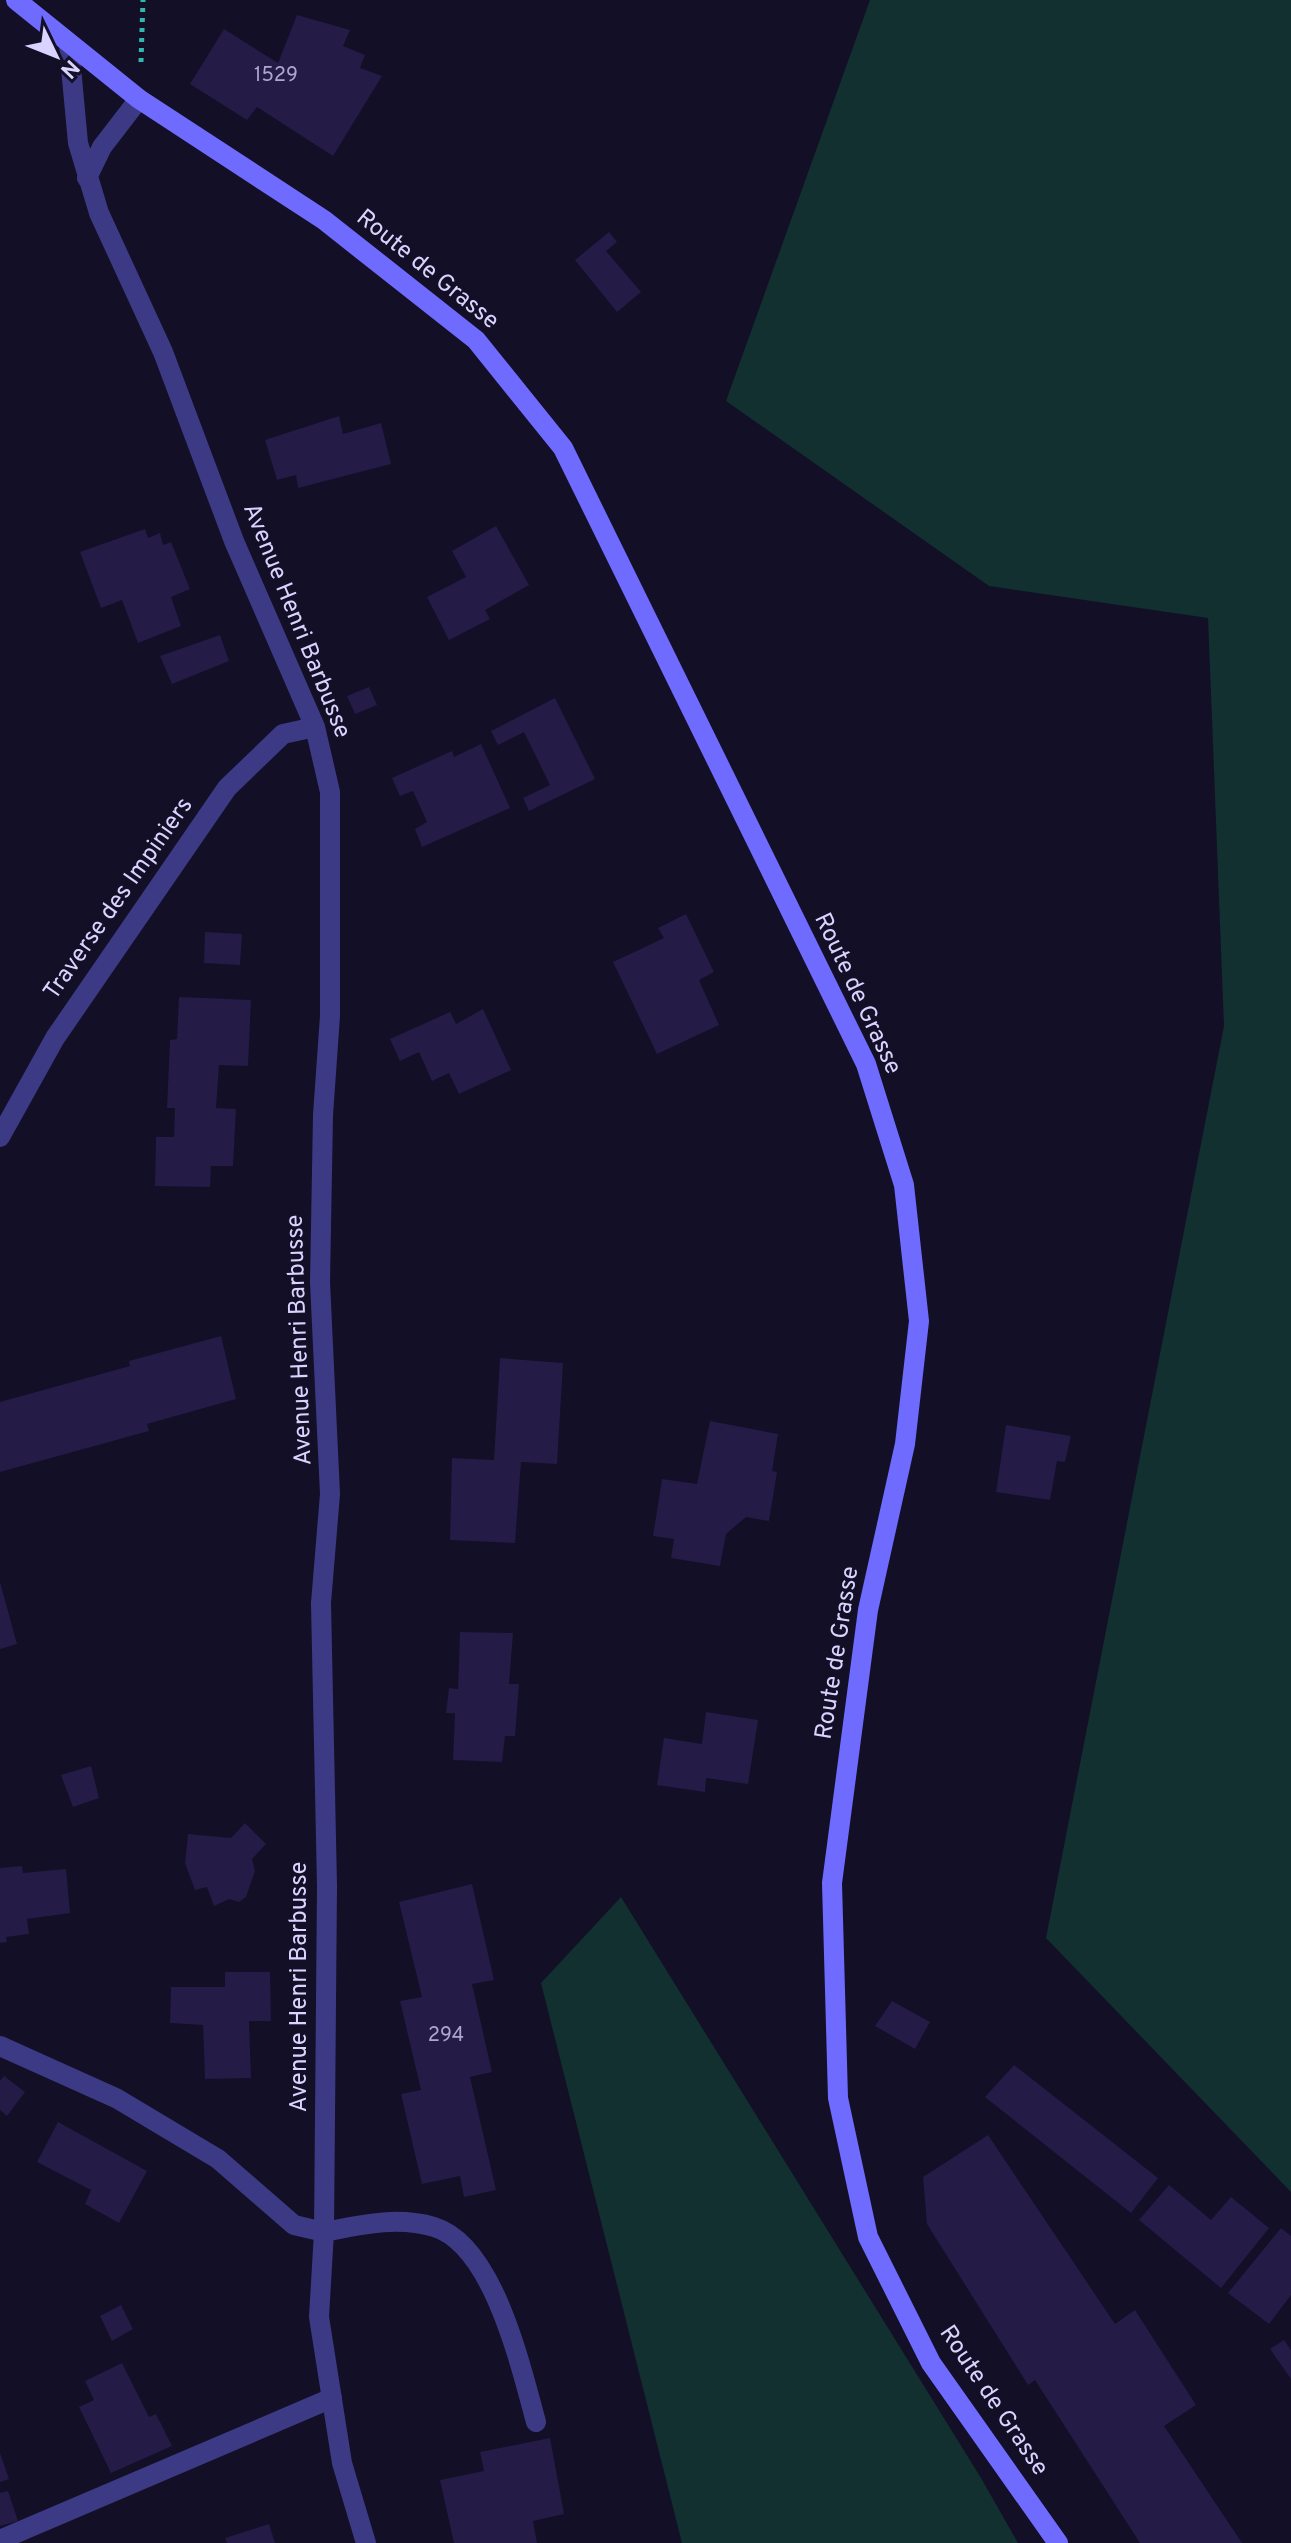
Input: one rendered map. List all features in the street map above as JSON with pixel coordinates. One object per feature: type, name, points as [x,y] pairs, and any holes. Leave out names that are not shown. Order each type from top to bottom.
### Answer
[{"type":"main road","name":"Route de Grasse","points":[[16,0],[69,46],[139,99],[324,220],[476,340],[563,448],[866,1064],[904,1185],[919,1321],[905,1444],[868,1610],[832,1883],[838,2098],[868,2237],[931,2363],[1058,2543]]},
{"type":"street","name":"Avenue Henri Barbusse","points":[[69,46],[78,143],[99,213],[163,352],[234,541],[315,727],[330,792],[330,1016],[323,1115],[320,1282],[330,1494],[321,1603],[327,1886],[324,2232],[319,2317],[342,2463],[366,2543]]},
{"type":"street","points":[[87,178],[102,147],[139,99]]},
{"type":"street","name":"Traverse des Impiniers","points":[[0,1137],[55,1038],[227,788],[283,734],[315,727]]},
{"type":"street","points":[[0,2046],[116,2098],[218,2159],[294,2225],[324,2232],[380,2221],[435,2227],[464,2246],[504,2310],[536,2422]]},
{"type":"street","points":[[0,2540],[332,2398]]},
{"type":"path","points":[[139,99],[143,0]]},
{"type":"green space","points":[[870,0],[1291,0],[1291,2192],[1046,1938],[1224,1026],[1208,618],[989,586],[726,401]]},
{"type":"green space","points":[[621,1897],[981,2478],[1018,2543],[682,2543],[541,1983]]},
{"type":"building","points":[[297,15],[350,30],[343,46],[365,55],[360,68],[382,76],[333,156],[257,107],[247,120],[190,84],[224,29],[278,63]]},
{"type":"building","points":[[609,232],[617,242],[606,251],[641,292],[617,312],[575,260]]},
{"type":"building","points":[[339,416],[343,434],[381,423],[391,464],[298,488],[296,475],[277,480],[265,440]]},
{"type":"building","points":[[496,526],[529,585],[485,610],[490,619],[449,640],[427,597],[466,577],[452,551]]},
{"type":"building","points":[[145,529],[148,538],[160,533],[163,545],[171,542],[190,589],[171,597],[181,626],[138,643],[122,600],[101,608],[80,552]]},
{"type":"building","points":[[220,635],[229,661],[172,684],[160,656]]},
{"type":"building","points":[[369,687],[377,705],[355,714],[347,696]]},
{"type":"building","points":[[555,698],[595,779],[529,811],[523,798],[550,785],[524,732],[498,745],[491,731]]},
{"type":"building","points":[[481,744],[510,808],[422,847],[415,829],[427,822],[413,791],[400,796],[392,778],[452,751],[454,757]]},
{"type":"building","points":[[686,914],[714,972],[699,980],[719,1025],[657,1054],[613,962],[664,938],[658,928]]},
{"type":"building","points":[[205,932],[242,934],[240,965],[204,963]]},
{"type":"building","points":[[179,997],[251,1000],[248,1066],[219,1065],[216,1108],[236,1109],[233,1166],[211,1166],[210,1187],[155,1186],[156,1137],[174,1137],[175,1108],[167,1108],[170,1040],[177,1039]]},
{"type":"building","points":[[483,1009],[511,1070],[459,1094],[449,1073],[432,1081],[419,1052],[400,1061],[390,1039],[450,1012],[456,1024]]},
{"type":"building","points":[[221,1336],[236,1399],[147,1424],[149,1431],[0,1472],[0,1402],[130,1366],[129,1361]]},
{"type":"building","points":[[500,1358],[563,1363],[557,1464],[521,1462],[515,1543],[450,1540],[452,1458],[494,1460]]},
{"type":"building","points":[[710,1421],[778,1434],[772,1471],[777,1472],[769,1521],[746,1517],[726,1534],[720,1566],[671,1558],[674,1539],[653,1536],[662,1479],[697,1484]]},
{"type":"building","points":[[1006,1425],[1071,1436],[1065,1462],[1057,1461],[1050,1500],[996,1492]]},
{"type":"building","points":[[0,1582],[17,1644],[0,1649]]},
{"type":"building","points":[[460,1632],[513,1633],[509,1684],[519,1684],[515,1736],[505,1736],[502,1762],[453,1760],[455,1713],[446,1713],[449,1688],[458,1689]]},
{"type":"building","points":[[706,1712],[758,1720],[748,1784],[706,1778],[705,1792],[657,1785],[664,1738],[702,1744]]},
{"type":"building","points":[[91,1766],[99,1798],[73,1807],[61,1775]]},
{"type":"building","points":[[245,1823],[266,1844],[252,1859],[255,1871],[246,1897],[239,1902],[229,1899],[214,1906],[207,1887],[195,1890],[185,1863],[188,1834],[231,1838]]},
{"type":"building","points":[[22,1866],[23,1873],[66,1869],[70,1913],[27,1919],[29,1934],[6,1937],[7,1942],[0,1943],[0,1868]]},
{"type":"building","points":[[472,1884],[494,1980],[472,1984],[492,2072],[470,2077],[496,2190],[464,2197],[460,2176],[422,2184],[401,2094],[421,2090],[400,2001],[422,1997],[399,1902]]},
{"type":"building","points":[[225,1972],[270,1972],[271,2021],[249,2021],[251,2078],[205,2079],[203,2025],[170,2023],[171,1987],[225,1987]]},
{"type":"building","points":[[892,2001],[930,2022],[915,2049],[875,2026]]},
{"type":"building","points":[[1014,2065],[1158,2178],[1131,2213],[985,2097]]},
{"type":"building","points":[[4,2076],[25,2092],[7,2116],[0,2110],[0,2081]]},
{"type":"building","points":[[58,2122],[147,2171],[119,2223],[85,2204],[91,2190],[37,2162]]},
{"type":"building","points":[[988,2135],[1115,2324],[1135,2310],[1196,2405],[1164,2426],[1242,2543],[1140,2543],[1035,2380],[1028,2385],[927,2224],[923,2177]]},
{"type":"building","points":[[1169,2185],[1211,2220],[1231,2197],[1269,2228],[1221,2288],[1139,2220]]},
{"type":"building","points":[[1281,2228],[1291,2236],[1291,2295],[1269,2324],[1228,2293]]},
{"type":"building","points":[[121,2305],[133,2329],[112,2341],[100,2316]]},
{"type":"building","points":[[1284,2340],[1291,2350],[1291,2379],[1270,2349]]},
{"type":"building","points":[[122,2363],[149,2417],[156,2414],[172,2446],[111,2473],[79,2407],[94,2400],[85,2381]]},
{"type":"building","points":[[550,2438],[564,2514],[533,2521],[537,2543],[454,2543],[440,2480],[484,2471],[480,2452]]},
{"type":"building","points":[[0,2453],[9,2479],[0,2482]]},
{"type":"building","points":[[8,2491],[18,2521],[0,2526],[0,2493]]},
{"type":"building","points":[[269,2524],[275,2543],[227,2543],[225,2538]]}]
